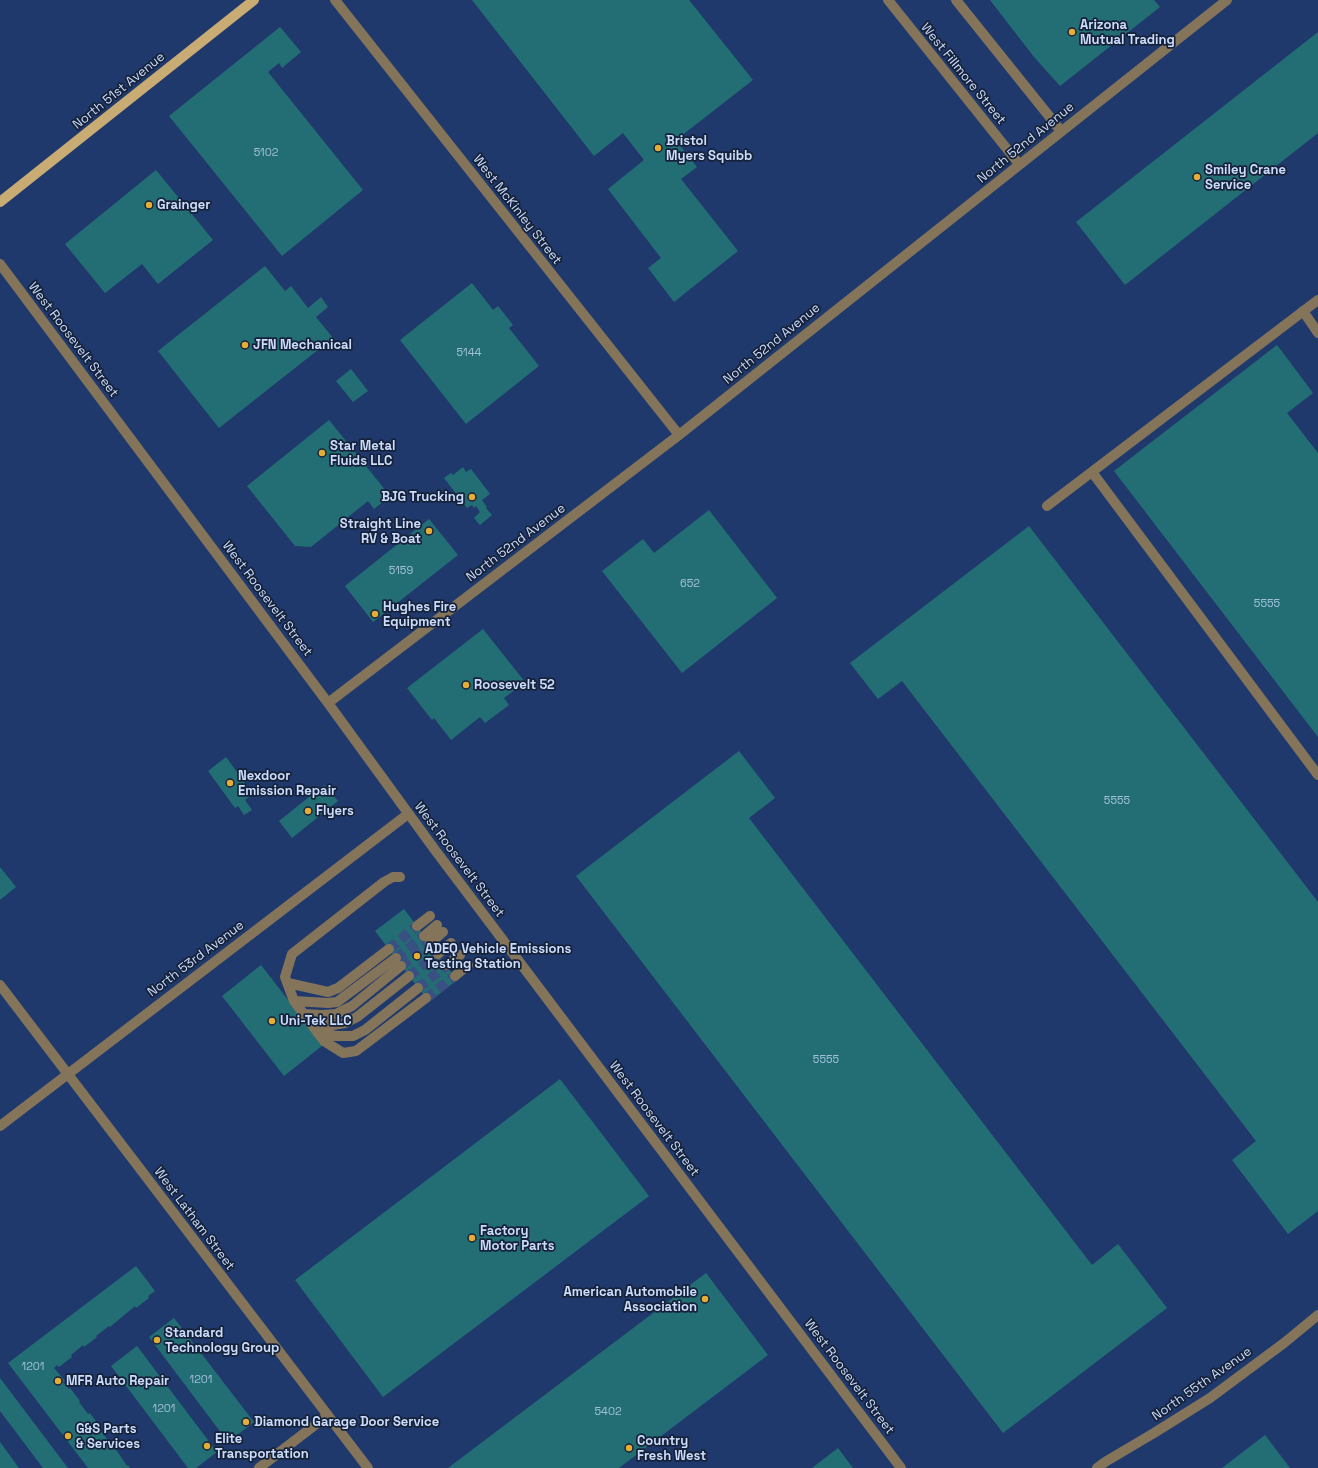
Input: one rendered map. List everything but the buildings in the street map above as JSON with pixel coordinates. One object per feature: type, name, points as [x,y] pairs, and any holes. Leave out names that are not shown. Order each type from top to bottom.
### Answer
[{"type":"main road","name":"North 51st Avenue","points":[[0,202],[254,0]]},
{"type":"street","name":"West McKinley Street","points":[[336,0],[679,435]]},
{"type":"street","name":"West Fillmore Street","points":[[888,0],[1019,164]]},
{"type":"street","points":[[956,0],[1061,131]]},
{"type":"street","name":"North 52nd Avenue","points":[[328,703],[679,435],[1227,0]]},
{"type":"street","name":"West Roosevelt Street","points":[[0,264],[328,703],[408,814],[901,1468]]},
{"type":"street","points":[[1047,506],[1318,300]]},
{"type":"street","points":[[1303,312],[1318,333]]},
{"type":"street","points":[[1092,472],[1318,775]]},
{"type":"street","name":"North 53rd Avenue","points":[[0,1126],[408,814]]},
{"type":"street","points":[[400,877],[393,877],[384,882],[292,954],[285,977],[294,1001],[324,1041],[343,1053],[356,1051],[426,998]]},
{"type":"street","points":[[417,926],[430,916]]},
{"type":"street","points":[[427,939],[440,929]]},
{"type":"street","points":[[438,954],[451,943]]},
{"type":"street","points":[[288,983],[328,992],[338,988],[389,949]]},
{"type":"street","points":[[447,966],[460,955]]},
{"type":"street","points":[[294,1001],[328,1003],[337,1002],[398,962],[352,1006],[336,1014],[304,1014]]},
{"type":"street","points":[[455,976],[468,964]]},
{"type":"street","points":[[311,1023],[333,1025],[345,1023],[356,1017],[409,976]]},
{"type":"street","name":"West Latham Street","points":[[0,985],[368,1468]]},
{"type":"street","points":[[318,1032],[336,1036],[353,1036],[365,1030],[418,988]]},
{"type":"street","name":"North 55th Avenue","points":[[1097,1468],[1210,1398],[1284,1343],[1318,1315]]},
{"type":"street","points":[[259,1468],[328,1415]]},
{"type":"tunnel","points":[[389,949],[417,926]]},
{"type":"tunnel","points":[[396,958],[424,936]]},
{"type":"tunnel","points":[[401,966],[430,943]]},
{"type":"tunnel","points":[[409,976],[438,954]]},
{"type":"tunnel","points":[[418,988],[447,965]]},
{"type":"tunnel","points":[[426,998],[455,976]]},
{"type":"place","name":"Arizona Mutual Trading","points":[[1072,32]]},
{"type":"place","name":"Bristol Myers Squibb","points":[[658,148]]},
{"type":"place","name":"Smiley Crane Service","points":[[1197,177]]},
{"type":"place","name":"Grainger","points":[[149,205]]},
{"type":"place","name":"JFN Mechanical","points":[[245,345]]},
{"type":"place","name":"Star Metal Fluids LLC","points":[[322,453]]},
{"type":"place","name":"BJG Trucking","points":[[472,497]]},
{"type":"place","name":"Straight Line RV & Boat","points":[[429,531]]},
{"type":"place","name":"Hughes Fire Equipment","points":[[375,614]]},
{"type":"place","name":"Roosevelt 52","points":[[466,685]]},
{"type":"place","name":"Nexdoor Emission Repair","points":[[230,783]]},
{"type":"place","name":"Flyers","points":[[308,811]]},
{"type":"place","name":"ADEQ Vehicle Emissions Testing Station","points":[[417,956]]},
{"type":"place","name":"Uni-Tek LLC","points":[[272,1021]]},
{"type":"place","name":"Factory Motor Parts","points":[[472,1238]]},
{"type":"place","name":"American Automobile Association","points":[[705,1299]]},
{"type":"place","name":"Standard Technology Group","points":[[157,1340]]},
{"type":"place","name":"MFR Auto Repair","points":[[58,1381]]},
{"type":"place","name":"Diamond Garage Door Service","points":[[246,1422]]},
{"type":"place","name":"G&S Parts & Services","points":[[68,1436]]},
{"type":"place","name":"Elite Transportation","points":[[207,1446]]},
{"type":"place","name":"Country Fresh West","points":[[629,1448]]}]
